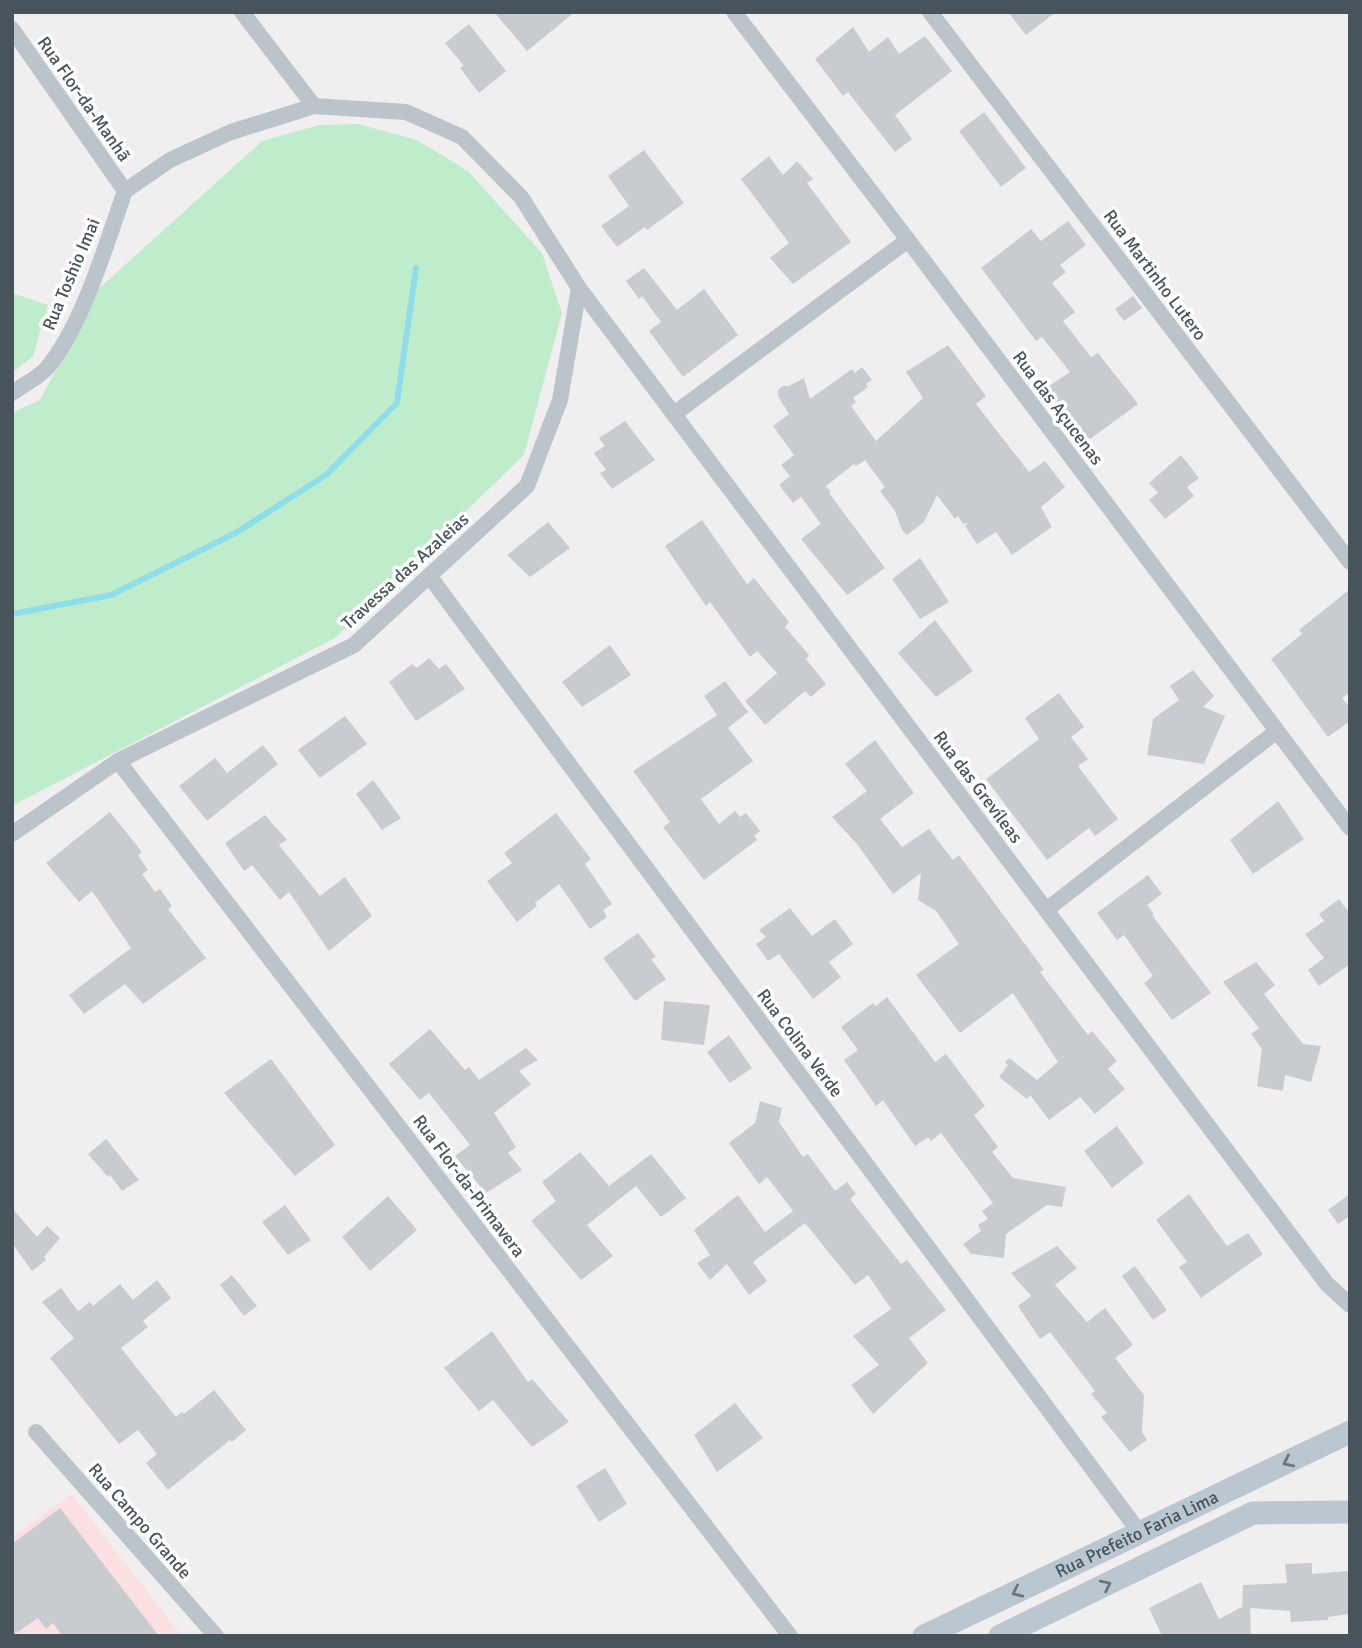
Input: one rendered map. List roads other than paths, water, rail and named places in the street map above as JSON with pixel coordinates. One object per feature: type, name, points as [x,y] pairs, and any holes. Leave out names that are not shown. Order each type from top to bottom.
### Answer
[{"type":"main road","name":"Rua Prefeito Faria Lima","points":[[924,1636],[1350,1432]]},
{"type":"main road","name":"Rua Prefeito Faria Lima","points":[[1000,1636],[1253,1513],[1350,1511]]},
{"type":"street","points":[[125,191],[170,160],[231,132],[314,106],[242,12]]},
{"type":"street","name":"Rua das Açucenas","points":[[734,12],[1350,828]]},
{"type":"street","name":"Rua Martinho Lutero","points":[[930,12],[1350,562]]},
{"type":"street","name":"Rua Flor-da-Manhã","points":[[12,29],[125,191]]},
{"type":"street","name":"Rua das Grevíleas","points":[[314,106],[406,112],[462,137],[521,197],[579,288],[1327,1284],[1350,1305]]},
{"type":"street","name":"Rua Toshio Imai","points":[[12,393],[46,369],[69,334],[125,191]]},
{"type":"street","points":[[674,414],[908,240]]},
{"type":"street","name":"Travessa das Azaleias","points":[[12,834],[118,761],[354,645],[527,486],[560,400],[579,288]]},
{"type":"street","name":"Rua Colina Verde","points":[[430,577],[1140,1533]]},
{"type":"street","points":[[1046,909],[1277,731]]},
{"type":"street","name":"Rua Flor-da-Primavera","points":[[118,761],[790,1636]]},
{"type":"street","name":"Rua Campo Grande","points":[[36,1432],[216,1636]]},
{"type":"street","points":[[1030,1636],[1043,1615]]},
{"type":"waterway","points":[[12,614],[111,595],[234,534],[326,475],[397,403],[416,268]]}]
